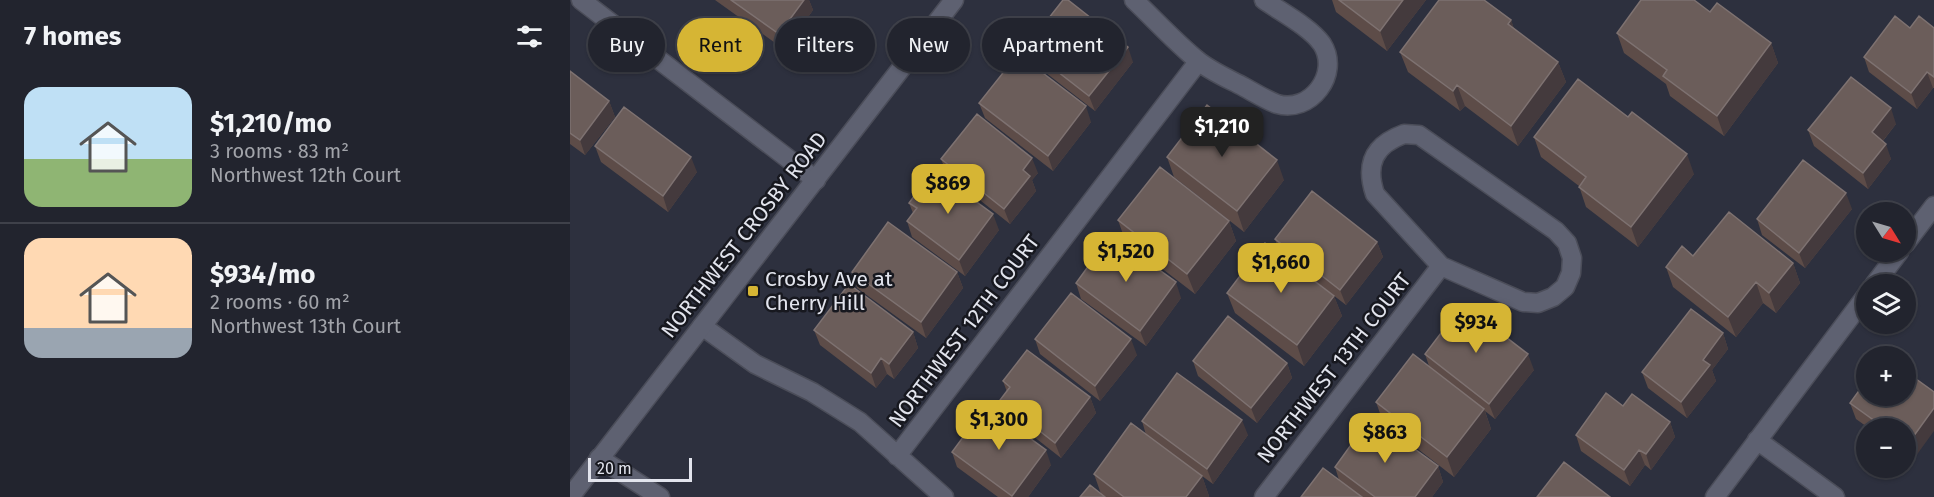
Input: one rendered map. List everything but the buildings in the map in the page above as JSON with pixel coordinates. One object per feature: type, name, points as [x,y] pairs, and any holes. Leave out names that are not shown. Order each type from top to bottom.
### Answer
[{"type":"street","name":"NORTHWEST CROSBY ROAD","points":[[570,497],[954,0]]},
{"type":"street","points":[[1134,0],[1198,62],[1278,104],[1301,103],[1320,90],[1327,75],[1328,60],[1322,45],[1312,34],[1264,0]]},
{"type":"street","points":[[586,2],[816,180]]},
{"type":"street","name":"NORTHWEST 12TH COURT","points":[[897,456],[1198,62]]},
{"type":"street","name":"NORTHWEST 13TH COURT","points":[[1404,134],[1419,135],[1556,231],[1567,243],[1572,258],[1571,273],[1565,287],[1553,297],[1538,303],[1523,302],[1441,266],[1376,194],[1370,180],[1371,164],[1378,150],[1389,139],[1404,134]]},
{"type":"street","points":[[1916,230],[1934,206]]},
{"type":"street","points":[[1882,274],[1891,262]]},
{"type":"street","name":"NORTHWEST 13TH COURT","points":[[1264,497],[1441,266]]},
{"type":"street","points":[[1715,497],[1856,309]]},
{"type":"street","points":[[702,326],[755,364],[812,392],[860,422],[944,497]]},
{"type":"street","points":[[1757,440],[1836,497]]},
{"type":"street","points":[[599,458],[660,497]]},
{"type":"place","name":"Crosby Ave at Cherry Hill","points":[[753,291]]}]
